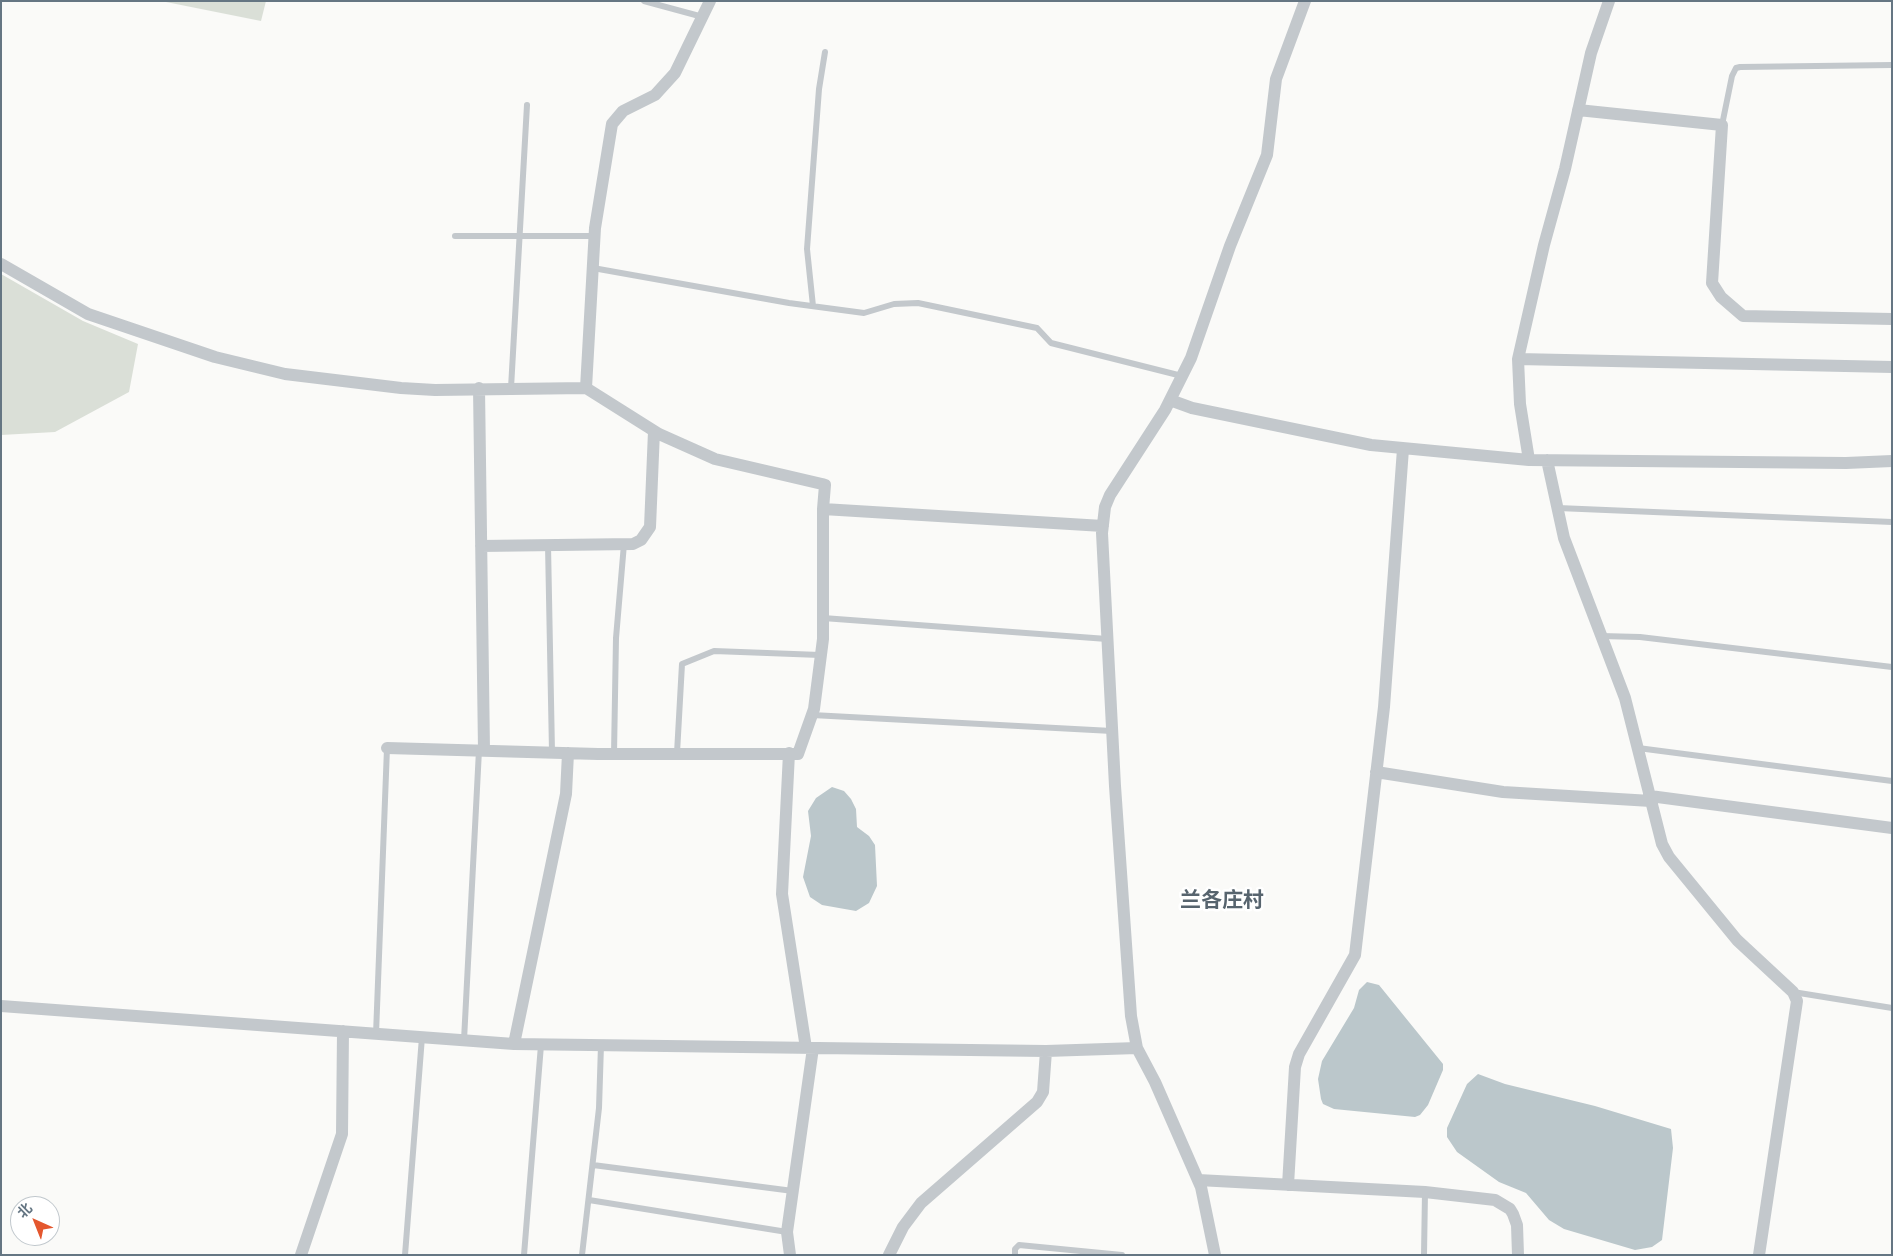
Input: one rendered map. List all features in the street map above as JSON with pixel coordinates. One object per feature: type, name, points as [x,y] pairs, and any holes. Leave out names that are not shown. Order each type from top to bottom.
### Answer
[{"type":"street","points":[[586,388],[595,236],[612,124],[618,114],[655,95],[675,74],[710,1]]},
{"type":"street","points":[[1215,1255],[1198,1180],[1156,1082],[1137,1048],[1131,1016],[1102,575],[1103,526],[1105,507],[1110,495],[1170,400],[1191,358],[1230,246],[1267,155],[1276,79],[1305,1]]},
{"type":"street","points":[[1529,460],[1520,404],[1518,359],[1591,53],[1610,1]]},
{"type":"street","points":[[1578,110],[1722,125],[1712,283],[1721,297],[1742,316],[1892,319]]},
{"type":"street","points":[[1,264],[88,314],[215,358],[285,374],[427,390],[586,388],[654,431],[715,459],[824,486],[820,655],[812,715],[798,754],[614,754],[388,748]]},
{"type":"street","points":[[1518,359],[1892,366]]},
{"type":"street","points":[[479,388],[481,750]]},
{"type":"street","points":[[1170,400],[1192,408],[1361,444],[1529,460],[1846,462],[1892,460]]},
{"type":"street","points":[[481,546],[633,544],[640,540],[650,527],[654,431]]},
{"type":"street","points":[[1288,1185],[1295,1067],[1299,1054],[1355,955],[1384,707],[1403,448]]},
{"type":"street","points":[[1547,460],[1564,538],[1625,698],[1662,844],[1669,857],[1737,940],[1794,992],[1797,1001],[1758,1255]]},
{"type":"street","points":[[823,509],[1103,526]]},
{"type":"street","points":[[514,1044],[566,794],[568,753]]},
{"type":"street","points":[[789,754],[782,894],[810,1048],[787,1232],[790,1255]]},
{"type":"street","points":[[1376,772],[1503,792],[1651,799],[1892,828]]},
{"type":"street","points":[[1,1006],[541,1045],[1046,1051],[1137,1048]]},
{"type":"street","points":[[301,1255],[342,1134],[343,1031]]},
{"type":"street","points":[[888,1255],[903,1227],[921,1203],[1036,1102],[1043,1092],[1046,1051]]},
{"type":"street","points":[[1198,1180],[1425,1192],[1500,1202],[1513,1214],[1517,1225],[1518,1255]]},
{"type":"lane","points":[[644,1],[703,16]]},
{"type":"lane","points":[[813,306],[807,249],[819,89],[825,52]]},
{"type":"lane","points":[[1722,125],[1732,76],[1736,68],[1892,66]]},
{"type":"lane","points":[[511,388],[527,105]]},
{"type":"lane","points":[[455,236],[595,236]]},
{"type":"lane","points":[[593,268],[813,306],[864,312],[894,304],[918,303],[1037,328],[1051,344],[1182,376]]},
{"type":"lane","points":[[1558,508],[1892,522]]},
{"type":"lane","points":[[614,754],[616,638],[624,544]]},
{"type":"lane","points":[[548,545],[552,752]]},
{"type":"lane","points":[[822,618],[1107,639]]},
{"type":"lane","points":[[1601,636],[1640,637],[1892,667]]},
{"type":"lane","points":[[677,753],[682,664],[714,651],[797,652],[820,655]]},
{"type":"lane","points":[[812,715],[1112,731]]},
{"type":"lane","points":[[376,1034],[388,748]]},
{"type":"lane","points":[[1638,748],[1892,781]]},
{"type":"lane","points":[[464,1040],[481,750]]},
{"type":"lane","points":[[1794,992],[1892,1008]]},
{"type":"lane","points":[[405,1255],[422,1037]]},
{"type":"lane","points":[[524,1255],[541,1045]]},
{"type":"lane","points":[[582,1255],[599,1108],[601,1045]]},
{"type":"lane","points":[[593,1165],[793,1191]]},
{"type":"lane","points":[[1424,1255],[1425,1192]]},
{"type":"lane","points":[[589,1200],[787,1232]]},
{"type":"lane","points":[[1014,1255],[1015,1249],[1019,1245],[1122,1255]]},
{"type":"shaded area","points":[[161,1],[266,1],[261,21]]},
{"type":"shaded area","points":[[1,274],[83,321],[138,344],[129,392],[55,432],[1,435]]},
{"type":"shaded area","points":[[832,787],[844,791],[851,799],[856,809],[857,827],[869,836],[875,845],[877,886],[869,903],[856,911],[822,905],[810,897],[803,877],[811,836],[808,811],[816,798]]},
{"type":"shaded area","points":[[1367,982],[1379,985],[1443,1064],[1443,1070],[1428,1105],[1420,1115],[1415,1117],[1334,1109],[1323,1104],[1321,1099],[1318,1079],[1322,1061],[1354,1008],[1359,990]]},
{"type":"shaded area","points":[[1478,1074],[1505,1084],[1595,1106],[1671,1129],[1673,1148],[1662,1240],[1652,1247],[1635,1250],[1564,1229],[1549,1220],[1526,1193],[1499,1182],[1457,1152],[1447,1137],[1447,1128],[1467,1084]]},
{"type":"district","name":"兰各庄村","points":[[1222,901]]}]
